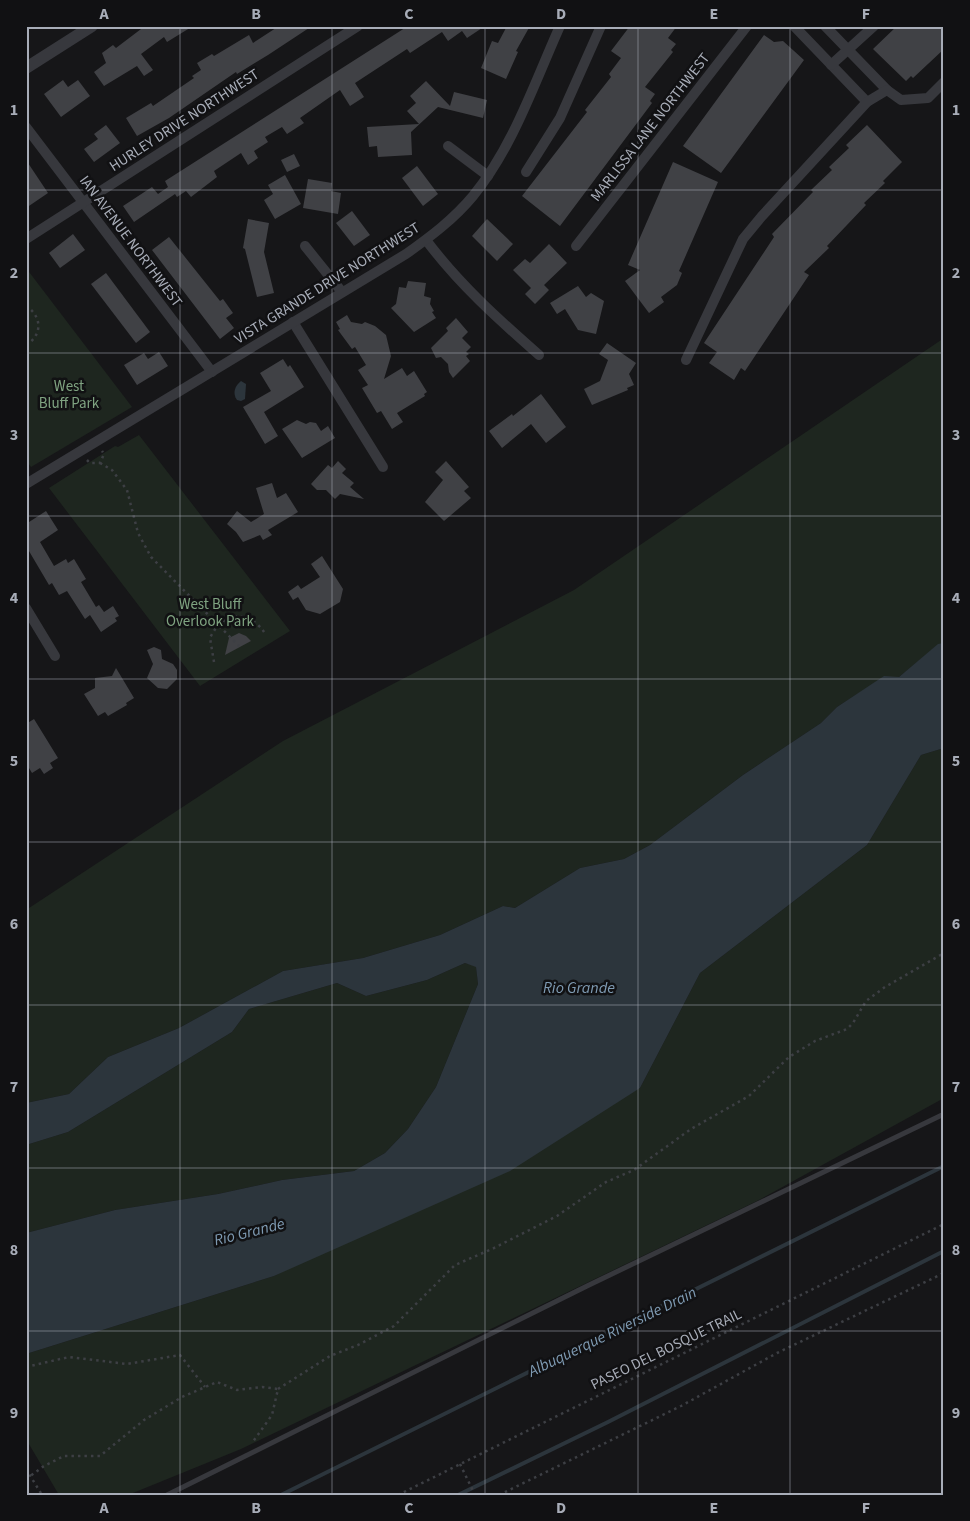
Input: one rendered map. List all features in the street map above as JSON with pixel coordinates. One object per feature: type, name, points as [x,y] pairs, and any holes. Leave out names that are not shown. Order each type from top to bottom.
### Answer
[{"type":"street","points":[[26,68],[92,26]]},
{"type":"street","name":"HURLEY DRIVE NORTHWEST","points":[[26,239],[358,26]]},
{"type":"street","name":"VISTA GRANDE DRIVE NORTHWEST","points":[[26,484],[426,240],[456,215],[488,176],[504,150],[560,26]]},
{"type":"street","points":[[526,172],[560,118],[602,26]]},
{"type":"street","name":"MARLISSA LANE NORTHWEST","points":[[576,246],[747,26]]},
{"type":"street","points":[[794,26],[867,102]]},
{"type":"street","points":[[825,26],[887,90],[901,100],[928,98],[944,82]]},
{"type":"street","points":[[832,65],[874,26]]},
{"type":"street","points":[[686,360],[744,239],[762,216],[867,102],[887,90]]},
{"type":"street","name":"IAN AVENUE NORTHWEST","points":[[26,127],[212,372]]},
{"type":"street","points":[[448,146],[488,176]]},
{"type":"street","points":[[426,240],[449,271],[480,304],[539,355]]},
{"type":"street","points":[[305,246],[342,292]]},
{"type":"street","points":[[293,322],[383,467]]},
{"type":"street","points":[[26,608],[55,656]]},
{"type":"lane","points":[[167,1495],[244,1455],[944,1114]]},
{"type":"path","points":[[26,306],[36,315],[39,329],[33,341],[26,345]]},
{"type":"path","points":[[100,463],[104,454],[102,450]]},
{"type":"path","points":[[87,460],[90,463],[100,463],[121,479],[127,490],[138,533],[151,557],[239,646]]},
{"type":"path","points":[[214,662],[210,638],[218,625],[232,616],[250,617],[258,623],[266,635]]},
{"type":"path","points":[[26,1479],[44,1466],[64,1456],[100,1456],[144,1420],[182,1397],[217,1382],[237,1390],[262,1387],[278,1389],[330,1356],[358,1345],[394,1326],[455,1265],[492,1250],[557,1216],[606,1182],[634,1170],[691,1129],[750,1096],[790,1057],[815,1041],[847,1029],[853,1023],[866,1001],[885,987],[944,953]]},
{"type":"path","name":"PASEO DEL BOSQUE TRAIL","points":[[398,1495],[944,1224]]},
{"type":"path","points":[[499,1495],[681,1406],[777,1353],[944,1273]]},
{"type":"path","points":[[26,1367],[70,1357],[127,1364],[180,1355],[206,1387]]},
{"type":"path","points":[[244,1455],[272,1415],[278,1389]]},
{"type":"path","points":[[460,1464],[474,1495]]},
{"type":"path","points":[[26,1469],[42,1495]]},
{"type":"green space","name":"West Bluff Park","points":[[26,268],[132,407],[31,467],[26,460]]},
{"type":"green space","points":[[944,338],[944,643],[938,645],[899,677],[884,677],[837,707],[821,723],[743,775],[650,845],[624,859],[580,868],[515,908],[503,906],[440,935],[363,958],[283,971],[179,1028],[108,1057],[69,1094],[26,1103],[26,910],[283,741],[574,590]]},
{"type":"green space","name":"West Bluff Overlook Park","points":[[139,435],[290,631],[200,686],[49,488],[115,446],[118,447]]},
{"type":"green space","points":[[944,748],[944,1098],[757,1201],[241,1449],[128,1495],[59,1495],[26,1439],[26,1354],[274,1276],[640,1088],[700,973],[867,845],[921,755]]},
{"type":"green space","points":[[465,963],[476,966],[478,984],[436,1087],[408,1129],[385,1153],[354,1171],[282,1180],[218,1194],[115,1210],[26,1233],[26,1145],[68,1132],[232,1032],[249,1009],[337,983],[366,996],[427,980]]},
{"type":"water","points":[[241,381],[246,384],[245,399],[241,401],[237,400],[234,392]]},
{"type":"water","name":"Rio Grande","points":[[944,643],[944,748],[921,755],[867,845],[700,973],[640,1088],[510,1171],[274,1276],[26,1354],[26,1233],[115,1210],[218,1194],[282,1180],[354,1171],[385,1153],[408,1129],[436,1087],[478,984],[476,967],[465,963],[427,980],[366,996],[337,983],[249,1009],[232,1032],[68,1132],[26,1145],[26,1103],[69,1094],[108,1057],[179,1028],[283,971],[363,958],[440,935],[503,906],[515,908],[580,868],[624,859],[650,845],[743,775],[821,723],[837,707],[884,676],[899,677],[938,644]]},
{"type":"building","points":[[145,26],[193,26],[167,42],[164,37],[141,54],[153,70],[144,76],[137,66],[104,86],[94,72],[106,63],[102,53],[113,45],[116,48]]},
{"type":"building","points":[[279,26],[312,26],[237,74],[236,72],[169,118],[137,136],[126,118],[151,103],[153,106],[194,78],[192,76],[201,70],[197,63],[212,54],[214,56],[249,35],[253,43]]},
{"type":"building","points":[[408,26],[485,26],[467,38],[462,31],[448,41],[442,32],[410,53],[407,49],[355,83],[364,97],[350,106],[340,90],[300,118],[304,123],[287,134],[282,127],[265,137],[268,142],[254,151],[258,158],[248,165],[241,153],[214,171],[217,177],[191,197],[186,191],[177,197],[175,194],[134,222],[123,206],[152,187],[158,194],[168,187],[165,181]]},
{"type":"building","points":[[507,26],[530,26],[516,51],[518,52],[506,79],[481,68],[492,41],[498,43]]},
{"type":"building","points":[[630,26],[677,26],[668,38],[676,44],[671,50],[673,52],[645,87],[655,94],[650,101],[652,103],[560,226],[522,196],[587,112],[585,110],[611,77],[609,74],[621,58],[611,51]]},
{"type":"building","points":[[897,26],[944,26],[944,49],[913,78],[911,76],[906,81],[873,49]]},
{"type":"building","points":[[764,35],[774,42],[783,41],[804,60],[721,173],[683,146]]},
{"type":"building","points":[[63,80],[68,87],[78,80],[90,96],[61,117],[44,94]]},
{"type":"building","points":[[426,81],[450,106],[454,92],[487,100],[483,118],[438,107],[411,132],[412,155],[378,157],[377,146],[369,147],[367,127],[419,124],[407,111],[416,103],[410,96]]},
{"type":"building","points":[[106,125],[120,143],[94,162],[84,149],[98,139],[94,134]]},
{"type":"building","points":[[867,125],[902,162],[883,181],[885,183],[864,203],[866,205],[827,246],[829,248],[804,272],[809,275],[745,371],[741,368],[734,380],[709,363],[717,352],[704,343],[774,237],[772,234],[813,192],[811,190],[832,170],[829,167],[849,148],[846,145]]},
{"type":"building","points":[[294,154],[300,166],[287,172],[281,160]]},
{"type":"building","points":[[26,160],[48,193],[26,208]]},
{"type":"building","points":[[673,162],[718,182],[679,271],[682,273],[677,285],[661,297],[664,302],[649,313],[625,281],[640,270],[628,265]]},
{"type":"building","points":[[417,166],[438,194],[423,206],[402,178]]},
{"type":"building","points":[[285,175],[301,204],[275,219],[264,200],[273,194],[268,185]]},
{"type":"building","points":[[308,179],[332,183],[331,191],[341,193],[338,214],[303,208]]},
{"type":"building","points":[[352,211],[370,235],[354,246],[336,223]]},
{"type":"building","points":[[248,219],[269,223],[264,252],[274,293],[257,297],[245,249],[243,248]]},
{"type":"building","points":[[487,219],[513,244],[497,261],[472,236]]},
{"type":"building","points":[[73,234],[85,250],[60,268],[49,253]]},
{"type":"building","points":[[169,237],[220,301],[223,299],[233,313],[226,318],[234,328],[220,339],[152,250]]},
{"type":"building","points":[[549,244],[567,263],[544,285],[549,290],[535,304],[525,294],[531,288],[513,270],[525,259],[530,263]]},
{"type":"building","points":[[106,273],[150,332],[136,343],[91,284]]},
{"type":"building","points":[[408,281],[426,283],[424,296],[431,298],[430,304],[434,311],[432,312],[436,318],[414,332],[391,308],[396,304],[399,287],[406,288]]},
{"type":"building","points":[[578,286],[586,297],[591,293],[604,301],[596,334],[578,330],[565,309],[557,314],[550,303]]},
{"type":"building","points":[[347,315],[351,322],[362,324],[365,322],[375,326],[386,335],[391,356],[384,379],[402,368],[407,376],[414,371],[427,392],[424,394],[425,396],[397,413],[403,422],[392,429],[381,411],[377,413],[362,388],[368,385],[358,370],[366,365],[355,347],[352,349],[338,330],[340,329],[336,322]]},
{"type":"building","points":[[456,318],[468,332],[462,338],[471,347],[466,352],[469,354],[466,356],[470,361],[453,378],[449,372],[448,364],[441,357],[436,358],[431,348],[448,331],[446,328]]},
{"type":"building","points":[[607,343],[636,363],[629,374],[634,385],[627,388],[628,390],[592,405],[584,389],[600,381],[608,360],[599,354]]},
{"type":"building","points":[[159,352],[168,366],[137,385],[124,365],[144,353],[148,359]]},
{"type":"building","points":[[283,359],[288,367],[290,365],[304,387],[264,412],[278,436],[265,444],[243,407],[271,391],[260,373]]},
{"type":"building","points":[[541,394],[566,427],[546,443],[531,424],[502,448],[489,431],[512,414],[513,416]]},
{"type":"building","points":[[297,420],[306,424],[310,422],[316,423],[321,431],[328,426],[335,438],[302,458],[282,429]]},
{"type":"building","points":[[338,461],[346,469],[342,473],[354,483],[350,487],[364,499],[340,494],[335,499],[326,490],[317,490],[311,484],[328,465],[332,468]]},
{"type":"building","points":[[446,461],[469,487],[464,491],[471,498],[444,521],[425,502],[443,480],[435,472]]},
{"type":"building","points":[[272,483],[277,498],[286,493],[298,512],[268,530],[272,535],[263,540],[260,535],[243,542],[227,524],[237,511],[251,522],[264,514],[256,488]]},
{"type":"building","points":[[46,511],[58,530],[40,542],[54,566],[66,559],[68,563],[74,559],[86,579],[81,582],[96,607],[99,605],[104,612],[113,606],[119,616],[115,618],[117,621],[101,632],[90,615],[85,619],[67,591],[59,595],[52,583],[49,585],[26,546],[26,524]]},
{"type":"building","points":[[322,556],[343,589],[340,602],[320,614],[306,610],[298,597],[293,600],[288,592],[298,585],[301,589],[320,577],[311,564]]},
{"type":"building","points":[[239,633],[251,641],[225,655],[229,638]]},
{"type":"building","points":[[154,647],[161,650],[162,659],[173,664],[177,670],[177,679],[167,689],[158,688],[147,678],[153,664],[147,650]]},
{"type":"building","points":[[116,668],[134,698],[126,703],[127,705],[108,716],[105,712],[98,716],[84,694],[95,688],[95,678],[112,676]]},
{"type":"building","points":[[34,719],[58,758],[50,763],[53,768],[44,774],[40,768],[32,773],[26,763],[26,724]]},
{"type":"waterway","name":"Albuquerque Riverside Drain","points":[[281,1495],[944,1166]]},
{"type":"waterway","points":[[458,1495],[608,1422],[944,1251]]}]
